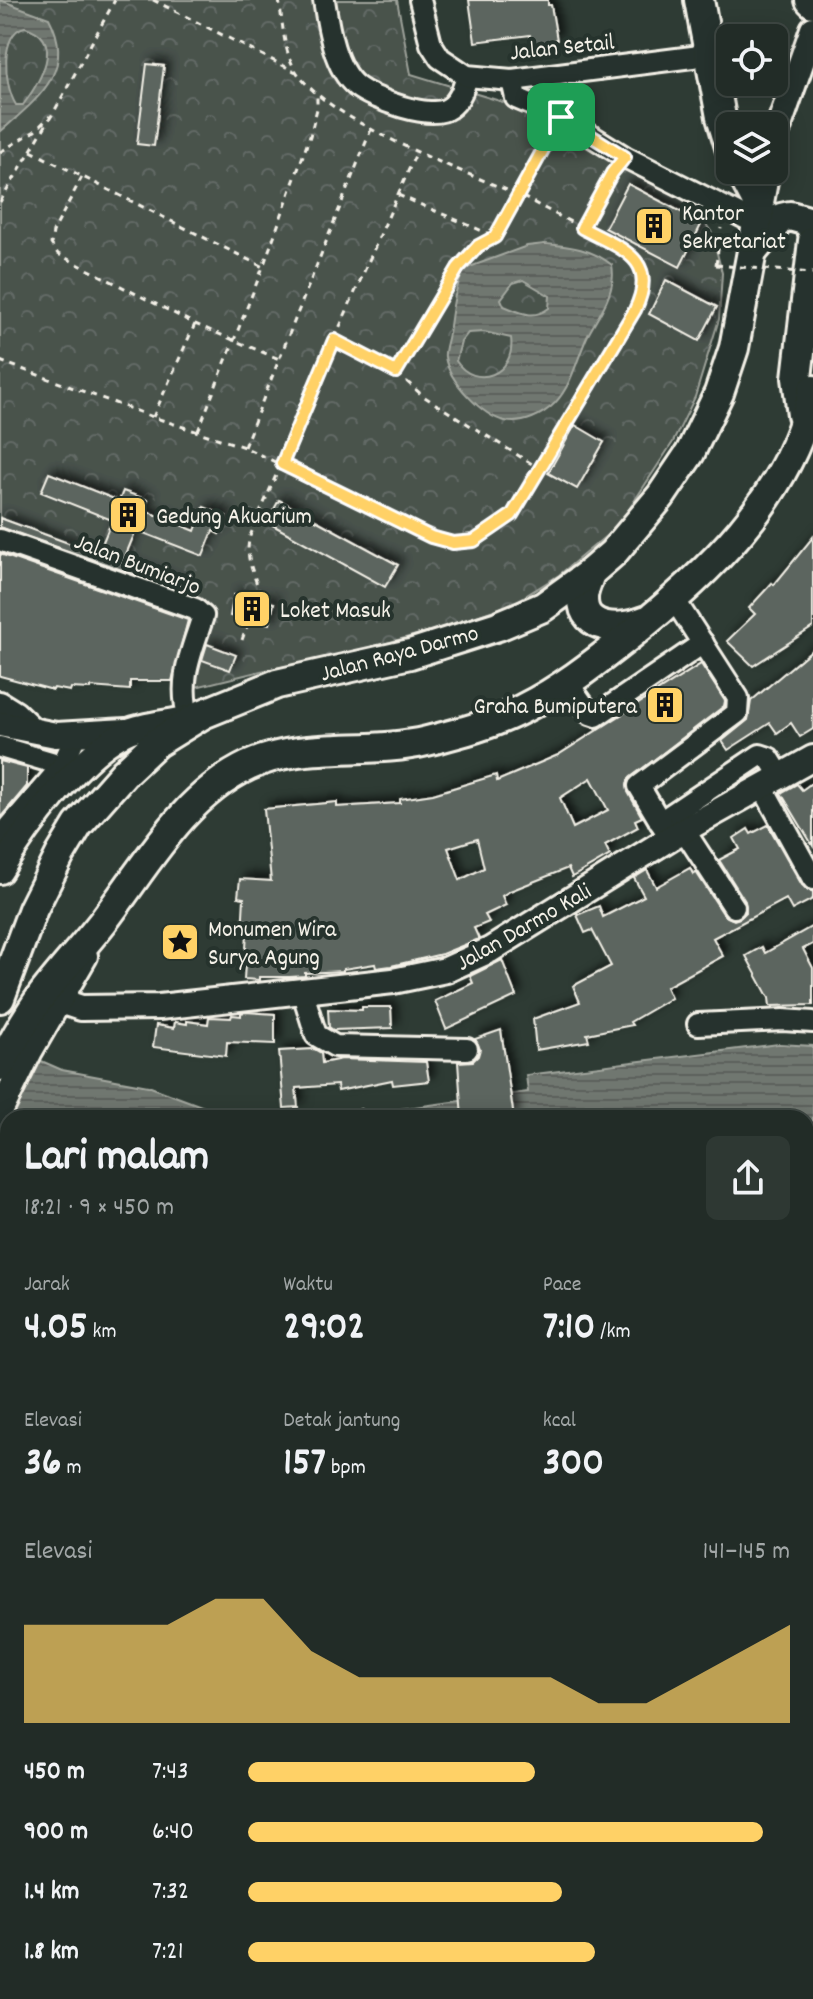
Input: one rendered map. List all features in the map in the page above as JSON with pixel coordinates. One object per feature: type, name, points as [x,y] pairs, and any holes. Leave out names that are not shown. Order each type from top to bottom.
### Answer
[{"type":"highway","points":[[699,0],[722,112]]},
{"type":"highway","points":[[744,184],[756,229],[781,218],[800,217],[808,221],[813,232]]},
{"type":"highway","name":"Jalan Raya Darmo","points":[[0,998],[33,909],[78,825],[124,773],[156,743],[196,716],[277,684],[410,654],[498,626],[543,607],[613,553],[661,496],[706,423],[734,348],[756,229]]},
{"type":"highway","points":[[804,436],[797,378],[813,241]]},
{"type":"highway","points":[[0,1066],[25,1039],[43,994],[104,920],[168,831],[213,790],[247,766],[296,753],[401,747],[500,719],[567,682],[663,608],[720,555],[760,507],[804,436],[813,390]]},
{"type":"highway","points":[[590,573],[583,597],[584,609],[592,621],[618,628],[634,625],[663,608]]},
{"type":"main road","points":[[784,112],[813,29]]},
{"type":"main road","name":"Jalan Raya Darmo","points":[[756,229],[764,184]]},
{"type":"main road","points":[[0,724],[38,733],[76,735],[129,731],[196,716]]},
{"type":"main road","points":[[0,871],[67,770],[129,731]]},
{"type":"main road","name":"Jalan Darmo Kali","points":[[60,1001],[81,1008],[159,1007],[393,981],[446,970],[490,950],[671,830],[772,782],[813,758]]},
{"type":"main road","points":[[1,1110],[25,1039],[60,1001],[104,920]]},
{"type":"street","points":[[324,0],[337,56],[355,86],[384,101],[432,113],[449,109],[462,92],[467,76],[440,58],[431,44],[420,0]]},
{"type":"street","name":"Jalan Setail","points":[[467,76],[512,80],[708,55]]},
{"type":"street","points":[[512,80],[516,98],[561,117],[625,157],[756,229]]},
{"type":"street","name":"Jalan Bumiarjo","points":[[0,540],[195,609],[203,616],[183,685],[183,700],[196,716]]},
{"type":"street","points":[[663,608],[703,643],[738,698],[739,709],[640,785],[639,789],[734,907]]},
{"type":"street","points":[[567,682],[590,714],[596,716],[703,643]]},
{"type":"street","points":[[0,702],[38,733]]},
{"type":"street","points":[[0,838],[67,770],[76,735]]},
{"type":"street","points":[[0,747],[67,770]]},
{"type":"street","points":[[671,830],[760,755],[769,758],[772,782],[813,879]]},
{"type":"street","points":[[302,990],[316,1035],[335,1046],[467,1049]]},
{"type":"street","points":[[698,1024],[767,1020],[813,1022]]},
{"type":"path","points":[[0,202],[115,0]]},
{"type":"path","points":[[153,0],[296,72]]},
{"type":"path","points":[[198,432],[235,342],[310,136],[317,96]]},
{"type":"path","points":[[0,152],[35,131],[55,110]]},
{"type":"path","points":[[396,372],[458,268],[478,246],[495,237],[561,117]]},
{"type":"path","points":[[244,447],[372,127]]},
{"type":"path","points":[[31,151],[263,267]]},
{"type":"path","points":[[242,640],[259,592],[246,548],[417,151]]},
{"type":"path","points":[[582,228],[612,173],[625,157]]},
{"type":"path","points":[[82,177],[53,232],[51,244],[58,254],[195,324],[280,360]]},
{"type":"path","points":[[398,195],[495,237]]},
{"type":"path","points":[[0,361],[244,447],[407,526],[453,543],[474,541],[512,515],[645,290],[643,274],[629,253],[519,195]]},
{"type":"path","points":[[756,229],[721,227],[716,265],[813,273]]},
{"type":"path","points":[[153,417],[195,324]]},
{"type":"path","points":[[334,340],[396,372],[423,396],[540,469]]},
{"type":"green space","points":[[0,0],[397,0],[411,74],[503,102],[655,180],[695,209],[712,233],[722,273],[719,319],[695,397],[673,442],[618,526],[559,575],[512,604],[435,630],[342,655],[192,688],[209,611],[0,538]]},
{"type":"shaded area","points":[[0,0],[49,18],[58,54],[56,69],[49,82],[27,108],[0,132]],"holes":[[[25,27],[38,33],[45,41],[46,62],[23,105],[16,105],[8,85],[6,60],[11,38]]]},
{"type":"shaded area","points":[[545,244],[589,252],[612,265],[613,275],[606,302],[561,396],[539,415],[512,422],[496,418],[468,396],[453,376],[445,351],[455,294],[464,269],[527,246]],"holes":[[[523,280],[550,296],[549,308],[532,314],[504,306],[501,299],[513,283]],[[484,332],[511,338],[511,351],[501,369],[483,376],[473,375],[456,361],[461,342],[468,333]]]},
{"type":"shaded area","points":[[0,1043],[62,1070],[148,1086],[216,1110],[0,1110]]},
{"type":"shaded area","points":[[779,1044],[813,1046],[813,1110],[392,1110],[528,1092],[526,1075]]},
{"type":"building","points":[[469,0],[548,0],[557,40],[532,44],[530,35],[475,42]]},
{"type":"building","points":[[147,64],[164,66],[154,146],[137,144]]},
{"type":"building","name":"Kantor Sekretariat","points":[[628,184],[702,223],[680,267],[605,228]]},
{"type":"building","points":[[666,280],[717,307],[699,341],[649,314]]},
{"type":"building","points":[[575,425],[604,442],[577,489],[548,473]]},
{"type":"building","name":"Gedung Akuarium","points":[[49,473],[119,501],[123,491],[148,500],[144,510],[195,531],[204,507],[226,516],[219,534],[213,531],[203,556],[136,530],[122,564],[181,586],[179,590],[0,527],[0,518],[98,554],[112,520],[41,492]]},
{"type":"building","points":[[279,500],[398,565],[385,587],[267,522]]},
{"type":"building","points":[[813,537],[813,627],[753,666],[727,641],[755,614],[749,608],[772,583],[774,585]]},
{"type":"building","points":[[0,554],[188,620],[172,681],[130,681],[130,690],[90,687],[71,688],[70,691],[53,690],[0,676]]},
{"type":"building","name":"Loket Masuk","points":[[234,595],[274,603],[270,624],[230,616]]},
{"type":"building","points":[[207,644],[236,655],[230,670],[202,660]]},
{"type":"building","points":[[813,649],[813,729],[800,737],[791,723],[777,733],[770,723],[728,750],[722,741],[748,720],[751,701]]},
{"type":"building","points":[[701,664],[725,701],[724,706],[628,780],[628,792],[642,817],[635,820],[638,827],[605,845],[610,855],[572,877],[568,868],[502,896],[506,905],[485,915],[489,922],[474,928],[479,939],[442,954],[391,966],[376,968],[375,964],[343,971],[305,973],[305,976],[244,979],[247,933],[242,933],[244,898],[238,897],[240,879],[271,881],[264,809],[337,802],[337,807],[400,803],[400,799],[433,794],[496,775],[497,781],[558,755]],"holes":[[[591,778],[608,810],[573,828],[560,798]],[[477,839],[484,868],[460,880],[448,848]]]},
{"type":"building","points":[[0,761],[27,768],[27,786],[0,818]]},
{"type":"building","points":[[813,782],[813,846],[781,793],[797,784],[802,790]]},
{"type":"building","points":[[768,825],[802,885],[813,892],[813,899],[792,910],[786,899],[713,938],[723,956],[666,987],[671,998],[630,1022],[632,1025],[587,1034],[589,1041],[536,1050],[533,1019],[580,1002],[573,986],[611,966],[592,930],[585,933],[577,915],[599,906],[603,917],[644,896],[634,878],[647,870],[656,887],[690,868],[693,874],[696,872],[724,915],[734,920],[740,918],[746,912],[745,901],[719,860],[740,849],[734,838],[748,829],[751,834]]},
{"type":"building","points":[[813,926],[813,944],[803,949],[813,968],[813,1005],[770,1006],[769,998],[746,956],[762,947],[765,953]]},
{"type":"building","points":[[502,960],[516,996],[446,1029],[435,1001],[473,983],[470,976]]},
{"type":"building","points":[[362,1007],[391,1007],[392,1028],[333,1030],[329,1027],[328,1009],[362,1010]]},
{"type":"building","points":[[245,1012],[275,1014],[275,1044],[227,1042],[226,1056],[153,1047],[156,1025],[174,1028],[175,1022],[187,1024],[187,1021],[208,1024],[209,1017],[231,1018]]},
{"type":"building","points":[[501,1030],[513,1110],[461,1110],[458,1062],[473,1061],[478,1056],[480,1049],[475,1039]]},
{"type":"building","points":[[314,1049],[321,1053],[322,1063],[342,1059],[426,1062],[429,1081],[393,1085],[392,1080],[338,1091],[337,1085],[296,1088],[298,1107],[284,1108],[279,1051]]},
{"type":"place","name":"Kantor Sekretariat","points":[[654,226]]},
{"type":"place","name":"Gedung Akuarium","points":[[128,515]]},
{"type":"place","name":"Loket Masuk","points":[[252,609]]},
{"type":"place","name":"Graha Bumiputera","points":[[665,705]]},
{"type":"place","name":"Monumen Wira Surya Agung","points":[[180,942]]},
{"type":"route","points":[[561,117],[625,157],[612,173],[582,228],[629,253],[643,274],[645,290],[512,515],[474,541],[453,543],[407,526],[282,464],[334,340],[396,372],[458,268],[478,246],[495,237],[561,117]]}]
